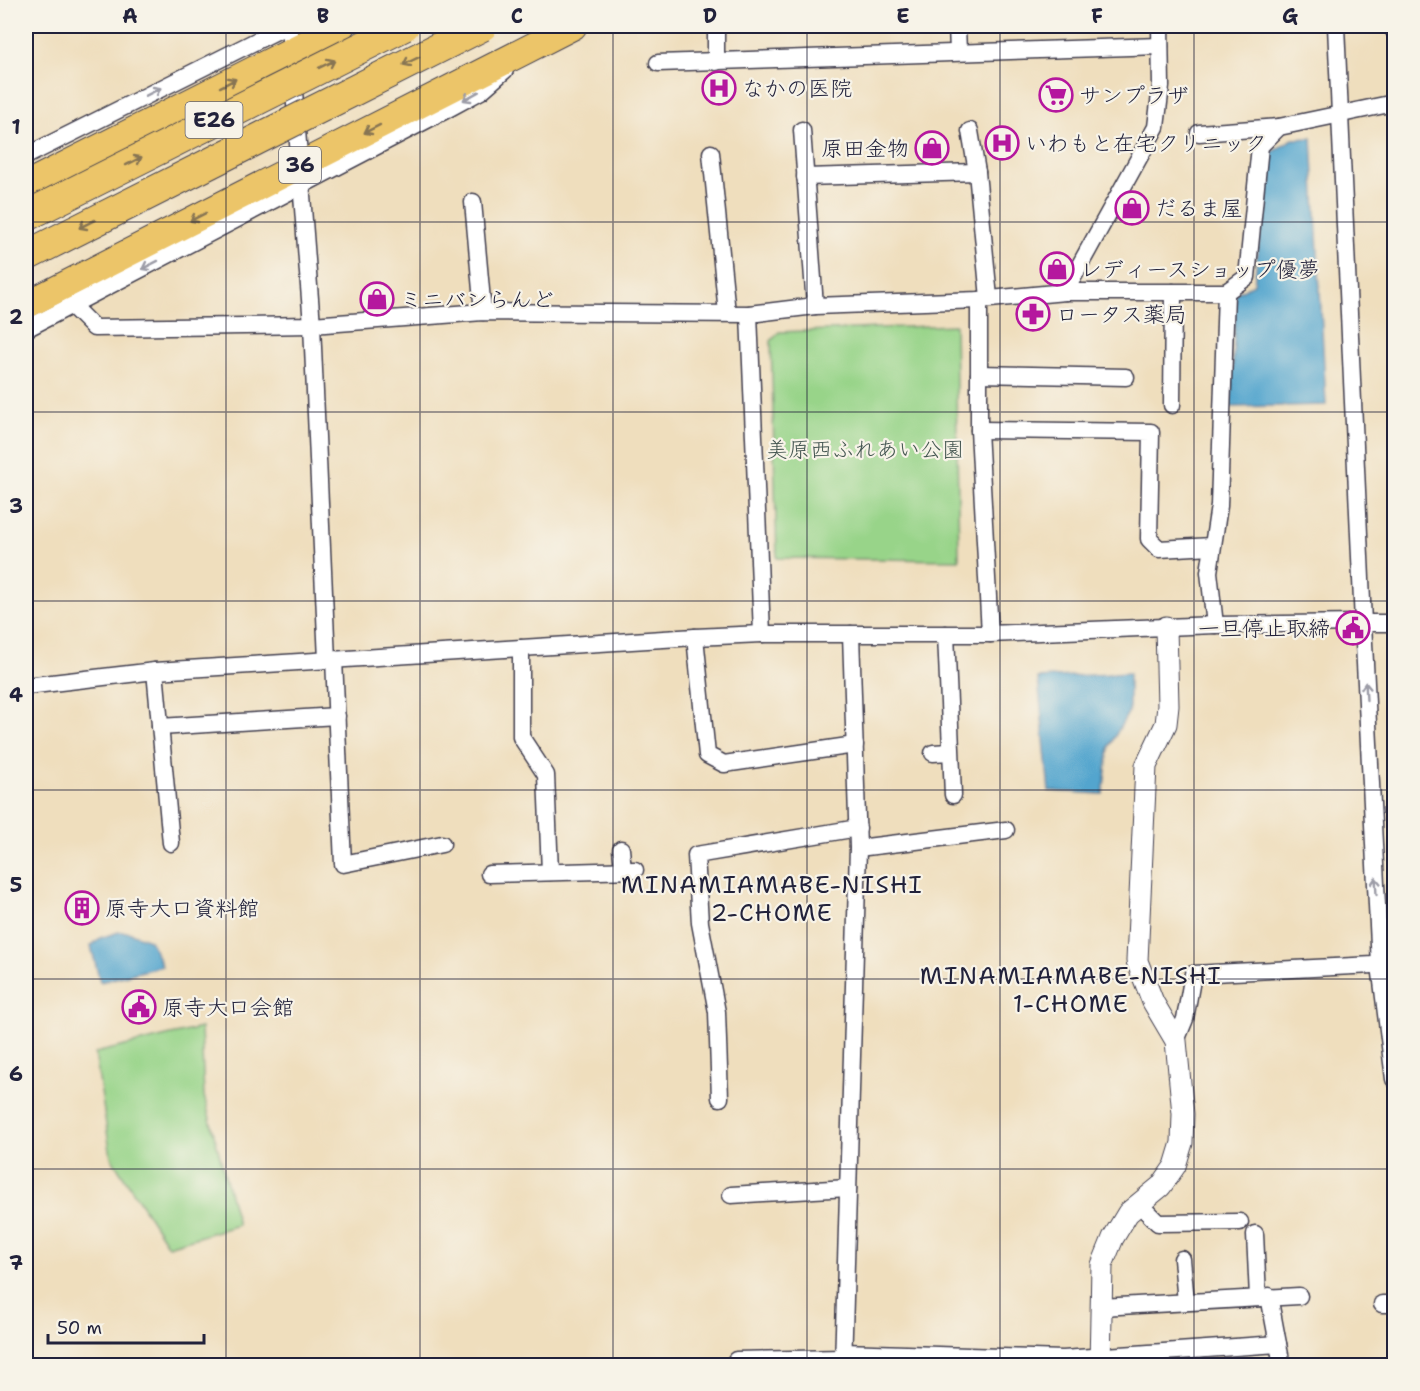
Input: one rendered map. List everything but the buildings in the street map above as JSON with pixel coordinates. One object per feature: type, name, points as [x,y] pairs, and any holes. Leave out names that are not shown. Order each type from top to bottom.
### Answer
[{"type":"highway","name":"E26","points":[[26,216],[404,26]]},
{"type":"highway","name":"E26","points":[[26,256],[482,26]]},
{"type":"main road","points":[[26,185],[340,26]]},
{"type":"main road","name":"36","points":[[26,305],[299,177],[573,26]]},
{"type":"street","points":[[26,156],[287,26],[312,325],[343,864],[442,844]]},
{"type":"street","points":[[716,26],[716,62]]},
{"type":"street","points":[[957,26],[958,52]]},
{"type":"street","points":[[1065,292],[1155,127],[1161,86],[1160,26]]},
{"type":"street","points":[[1336,26],[1363,623],[1395,1079]]},
{"type":"street","points":[[1394,26],[1395,31]]},
{"type":"street","points":[[658,63],[1160,46]]},
{"type":"street","points":[[1199,133],[1279,127],[1395,103]]},
{"type":"street","points":[[71,305],[94,328],[312,325],[483,312],[749,314],[815,306],[984,299],[1065,292],[1226,292],[1247,277],[1260,146],[1279,127]]},
{"type":"street","points":[[802,130],[815,306]]},
{"type":"street","points":[[970,131],[977,172],[984,299],[979,374],[979,430],[990,634]]},
{"type":"street","points":[[711,153],[727,314]]},
{"type":"street","points":[[805,177],[977,172]]},
{"type":"street","points":[[26,329],[299,177]]},
{"type":"street","points":[[473,202],[483,312]]},
{"type":"street","points":[[1172,405],[1173,292]]},
{"type":"street","points":[[1215,625],[1209,572],[1219,506],[1226,292]]},
{"type":"street","points":[[749,314],[762,634]]},
{"type":"street","points":[[979,374],[1126,377]]},
{"type":"street","points":[[979,430],[1151,432],[1149,539],[1159,549],[1212,546]]},
{"type":"street","points":[[26,686],[155,671],[695,637],[762,634],[990,634],[1215,625],[1395,623]]},
{"type":"street","points":[[1099,1362],[1102,1265],[1113,1238],[1128,1213],[1161,1186],[1174,1166],[1182,1143],[1183,1114],[1176,1041],[1153,1002],[1137,961],[1146,766],[1166,724],[1168,706],[1166,627]]},
{"type":"street","points":[[843,1359],[858,848],[851,634]]},
{"type":"street","points":[[946,634],[950,752],[954,795]]},
{"type":"street","points":[[695,637],[707,755],[724,764],[855,745]]},
{"type":"street","points":[[521,648],[521,737],[546,775],[550,872]]},
{"type":"street","points":[[155,671],[171,843]]},
{"type":"street","points":[[160,727],[336,716]]},
{"type":"street","points":[[933,753],[950,752]]},
{"type":"street","points":[[720,1098],[717,1012],[700,923],[696,855],[858,828]]},
{"type":"street","points":[[858,848],[1006,830]]},
{"type":"street","points":[[489,874],[629,870],[621,849]]},
{"type":"street","points":[[1176,1041],[1185,1019],[1193,975],[1387,965]]},
{"type":"street","points":[[731,1195],[848,1188]]},
{"type":"street","points":[[1138,1204],[1158,1223],[1240,1222]]},
{"type":"street","points":[[1255,1234],[1264,1296],[1282,1365]]},
{"type":"street","points":[[1182,1259],[1186,1302]]},
{"type":"street","points":[[1101,1307],[1264,1296],[1299,1296]]},
{"type":"street","points":[[736,1360],[1063,1359],[1099,1362],[1278,1344]]},
{"type":"green space","name":"美原西ふれあい公園","points":[[955,325],[959,560],[777,558],[771,341],[779,332]]},
{"type":"green space","points":[[201,1028],[204,1096],[238,1225],[168,1246],[111,1157],[95,1053]]},
{"type":"water","points":[[1312,138],[1326,405],[1231,407],[1236,293],[1254,284],[1269,154],[1293,139]]},
{"type":"water","points":[[1129,673],[1129,711],[1109,747],[1103,794],[1049,791],[1038,678]]},
{"type":"water","points":[[119,932],[128,932],[150,940],[162,966],[100,982],[91,946],[100,938]]},
{"type":"place","name":"なかの医院","points":[[719,88]]},
{"type":"place","name":"サンプラザ","points":[[1056,95]]},
{"type":"place","name":"いわもと在宅クリニック","points":[[1002,143]]},
{"type":"place","name":"原田金物","points":[[932,148]]},
{"type":"place","name":"だるま屋","points":[[1132,208]]},
{"type":"place","name":"レディースショップ優夢","points":[[1057,269]]},
{"type":"place","name":"ミニバンらんど","points":[[377,299]]},
{"type":"place","name":"ロータス薬局","points":[[1033,314]]},
{"type":"place","name":"一旦停止取締","points":[[1353,628]]},
{"type":"place","name":"原寺大口資料館","points":[[82,908]]},
{"type":"place","name":"原寺大口会館","points":[[139,1007]]},
{"type":"district","name":"MINAMIAMABE-NISHI 2-CHOME","points":[[772,899]]},
{"type":"district","name":"MINAMIAMABE-NISHI 1-CHOME","points":[[1071,990]]}]
